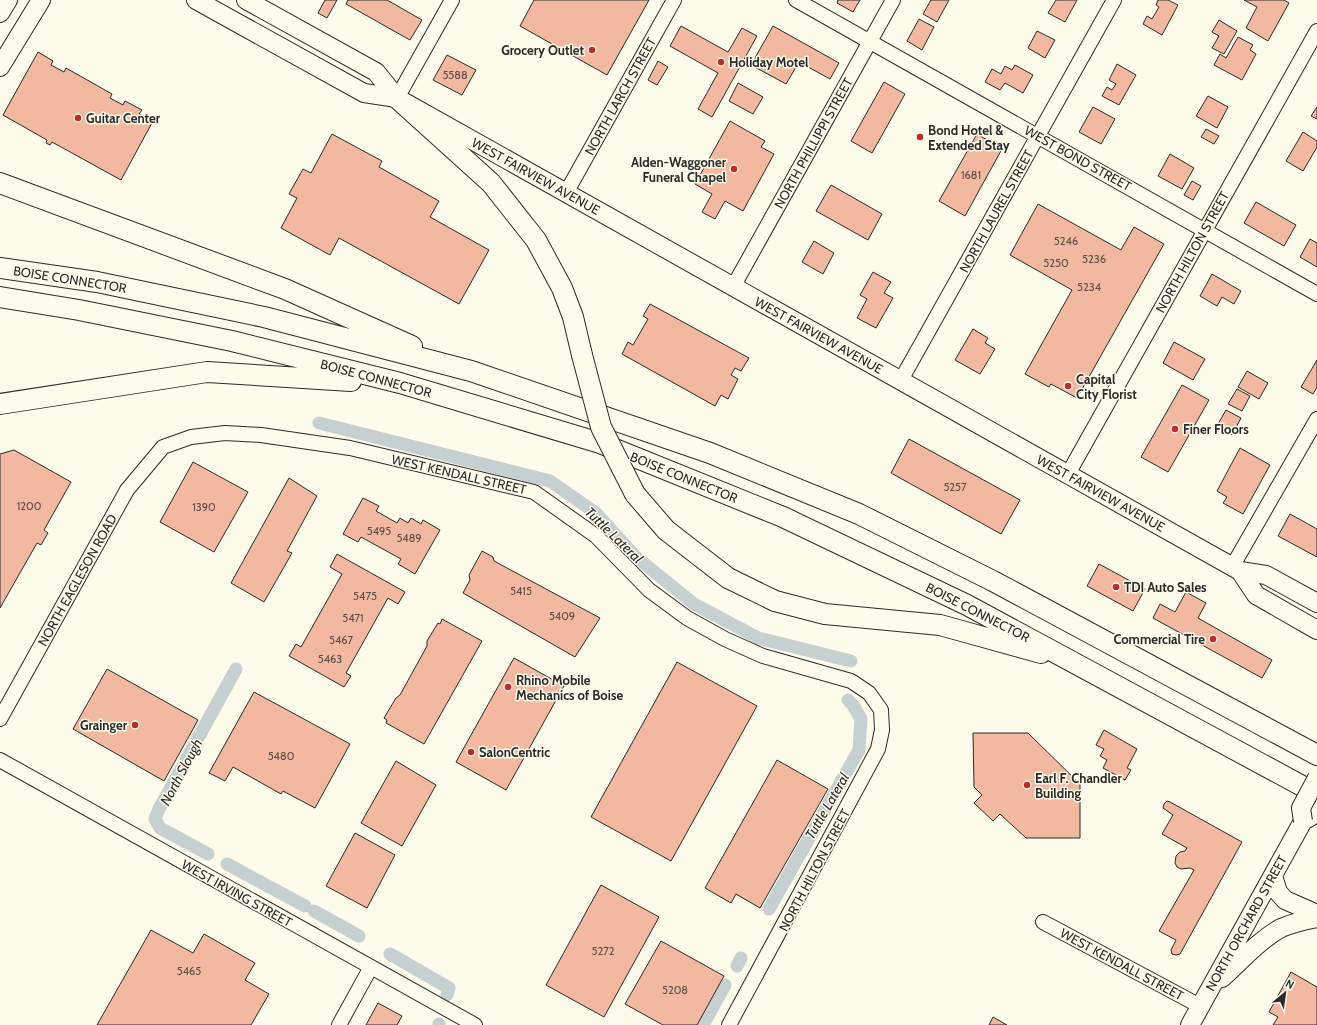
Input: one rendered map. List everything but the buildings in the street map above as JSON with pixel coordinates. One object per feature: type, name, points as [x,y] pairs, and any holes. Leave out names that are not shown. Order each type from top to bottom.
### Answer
[{"type":"highway","points":[[397,98],[491,183],[536,240],[562,288],[573,317],[601,427],[635,494],[666,530],[728,578],[775,601],[825,614],[940,626],[1075,662]]},
{"type":"highway","points":[[0,183],[285,289],[471,372]]},
{"type":"highway","name":"BOISE CONNECTOR","points":[[0,268],[97,282],[264,317],[471,372],[710,453],[859,514],[992,581],[1317,755]]},
{"type":"highway","name":"BOISE CONNECTOR","points":[[0,297],[80,310],[232,341],[400,384],[600,443],[783,517],[967,604],[1317,794]]},
{"type":"highway","points":[[0,404],[207,372],[400,384]]},
{"type":"main road","points":[[0,13],[8,0]]},
{"type":"main road","points":[[0,67],[41,0]]},
{"type":"main road","name":"WEST FAIRVIEW AVENUE","points":[[196,0],[364,93],[397,98],[1236,569],[1266,575],[1317,603]]},
{"type":"main road","name":"WEST FAIRVIEW AVENUE","points":[[246,0],[376,72],[397,98]]},
{"type":"main road","name":"WEST FAIRVIEW AVENUE","points":[[1236,569],[1256,595],[1317,630]]},
{"type":"main road","name":"NORTH ORCHARD STREET","points":[[1301,824],[1301,808],[1317,778]]},
{"type":"main road","name":"NORTH ORCHARD STREET","points":[[1190,1025],[1301,824],[1315,814],[1317,810]]},
{"type":"main road","points":[[1273,876],[1278,892],[1284,900],[1317,914]]},
{"type":"main road","points":[[1210,988],[1264,941],[1281,929],[1299,922],[1317,918]]},
{"type":"street","points":[[397,98],[452,0]]},
{"type":"street","name":"NORTH LARCH STREET","points":[[566,193],[674,0]]},
{"type":"street","name":"WEST BOND STREET","points":[[796,0],[1317,294]]},
{"type":"street","name":"NORTH PHILLIPPI STREET","points":[[733,287],[893,0]]},
{"type":"street","name":"NORTH LAUREL STREET","points":[[901,380],[1114,0]]},
{"type":"street","name":"NORTH HILTON STREET","points":[[1068,474],[1317,31]]},
{"type":"street","points":[[1236,569],[1317,419]]},
{"type":"street","name":"WEST KENDALL STREET","points":[[163,447],[191,437],[225,433],[260,435],[350,448],[534,492],[596,536],[649,590],[687,618],[725,639],[764,656],[851,680],[869,693],[880,710]]},
{"type":"street","name":"NORTH EAGLESON ROAD","points":[[0,719],[127,490],[163,447]]},
{"type":"street","name":"NORTH HILTON STREET","points":[[729,1025],[878,748],[882,730],[880,710]]},
{"type":"street","name":"WEST IRVING STREET","points":[[0,760],[475,1025]]},
{"type":"street","name":"WEST KENDALL STREET","points":[[1043,922],[1200,1006]]},
{"type":"street","points":[[339,1025],[371,967]]},
{"type":"waterway","name":"Tuttle Lateral","points":[[319,423],[550,481],[596,513],[636,557],[694,604],[758,638],[851,661]]},
{"type":"waterway","name":"North Slough","points":[[208,854],[160,828],[155,819],[159,809],[236,669]]},
{"type":"waterway","name":"Tuttle Lateral","points":[[769,909],[859,750],[861,719],[853,705],[848,700]]},
{"type":"waterway","name":"North Slough","points":[[227,864],[305,906]]},
{"type":"waterway","name":"North Slough","points":[[314,911],[359,936]]},
{"type":"waterway","name":"North Slough","points":[[390,954],[449,988],[447,995]]},
{"type":"waterway","name":"Tuttle Lateral","points":[[737,966],[741,958]]},
{"type":"waterway","name":"Tuttle Lateral","points":[[703,1025],[725,985]]},
{"type":"place","name":"Grocery Outlet","points":[[592,50]]},
{"type":"place","name":"Holiday Motel","points":[[721,62]]},
{"type":"place","name":"Guitar Center","points":[[78,118]]},
{"type":"place","name":"Bond Hotel & Extended Stay","points":[[920,137]]},
{"type":"place","name":"Alden-Waggoner Funeral Chapel","points":[[734,169]]},
{"type":"place","name":"Capital City Florist","points":[[1068,386]]},
{"type":"place","name":"Finer Floors","points":[[1175,429]]},
{"type":"place","name":"TDI Auto Sales","points":[[1116,587]]},
{"type":"place","name":"Commercial Tire","points":[[1213,639]]},
{"type":"place","name":"Rhino Mobile Mechanics of Boise","points":[[508,687]]},
{"type":"place","name":"Grainger","points":[[135,725]]},
{"type":"place","name":"SalonCentric","points":[[471,752]]},
{"type":"place","name":"Earl F. Chandler Building","points":[[1027,785]]}]
